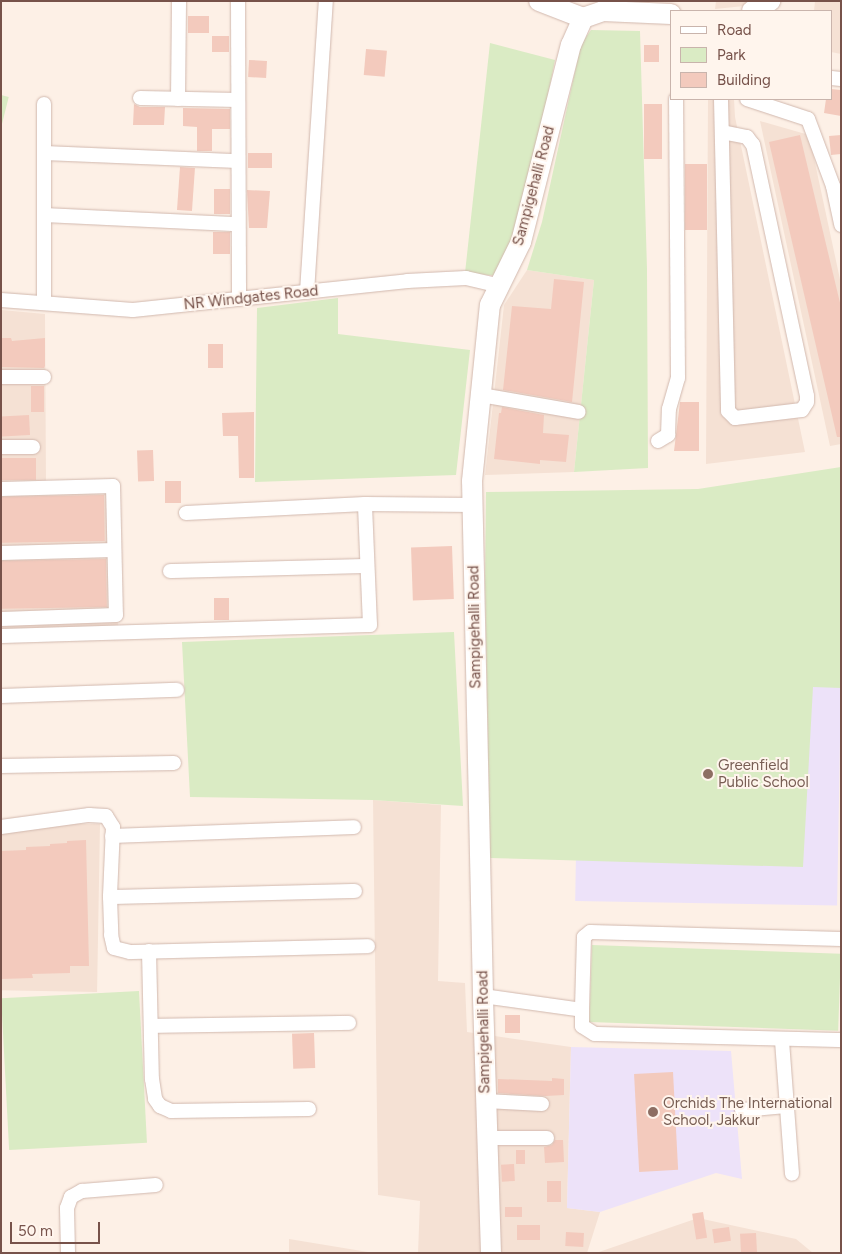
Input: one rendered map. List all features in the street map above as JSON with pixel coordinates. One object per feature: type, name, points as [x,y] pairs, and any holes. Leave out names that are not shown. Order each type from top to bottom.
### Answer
[{"type":"street","points":[[178,99],[179,1]]},
{"type":"street","points":[[238,1],[239,299]]},
{"type":"street","points":[[307,292],[326,1]]},
{"type":"street","points":[[539,1],[583,18],[603,11],[670,14]]},
{"type":"street","points":[[754,10],[770,1]]},
{"type":"street","name":"Sampigehalli Road","points":[[491,1253],[483,996],[472,481],[490,305],[521,242],[571,45],[583,18]]},
{"type":"street","points":[[140,98],[238,100]]},
{"type":"street","points":[[658,441],[668,435],[669,409],[678,378],[676,100]]},
{"type":"street","points":[[721,100],[728,411],[735,418],[802,410],[807,402],[807,396],[753,145],[746,137],[722,132]]},
{"type":"street","points":[[750,100],[808,119],[836,178],[841,225]]},
{"type":"street","points":[[44,104],[44,304]]},
{"type":"street","points":[[44,153],[238,161]]},
{"type":"street","points":[[44,214],[238,224]]},
{"type":"street","name":"NR Windgates Road","points":[[1,300],[133,310],[406,281],[466,278],[500,286]]},
{"type":"street","points":[[1,377],[44,377]]},
{"type":"street","points":[[481,395],[579,412]]},
{"type":"street","points":[[1,446],[32,447]]},
{"type":"street","points":[[1,489],[113,486],[116,615],[1,619]]},
{"type":"street","points":[[1,636],[370,625],[365,504]]},
{"type":"street","points":[[186,513],[365,504],[473,505]]},
{"type":"street","points":[[1,553],[114,550]]},
{"type":"street","points":[[170,571],[368,566]]},
{"type":"street","points":[[1,696],[177,690]]},
{"type":"street","points":[[1,766],[174,763]]},
{"type":"street","points":[[1,827],[90,815],[106,816],[113,827],[110,935],[114,948],[130,952],[368,946]]},
{"type":"street","points":[[112,836],[354,827]]},
{"type":"street","points":[[110,897],[354,890]]},
{"type":"street","points":[[841,938],[590,932],[584,937],[582,1010],[582,1026],[595,1034],[782,1041],[841,1040]]},
{"type":"street","points":[[149,951],[152,1079],[154,1098],[160,1106],[171,1110],[309,1109]]},
{"type":"street","points":[[483,996],[582,1010]]},
{"type":"street","points":[[152,1026],[349,1023]]},
{"type":"street","points":[[782,1041],[792,1174]]},
{"type":"street","points":[[486,1101],[542,1104]]},
{"type":"street","points":[[742,1110],[786,1106]]},
{"type":"street","points":[[487,1138],[548,1138]]},
{"type":"street","points":[[68,1253],[67,1208],[71,1197],[82,1191],[156,1185]]},
{"type":"shaded area","points":[[716,1],[750,1],[744,6],[715,9]]},
{"type":"shaded area","points":[[815,1],[841,1],[841,54],[832,52],[832,10],[814,10]]},
{"type":"shaded area","points":[[708,100],[734,100],[735,117],[805,452],[706,464]]},
{"type":"shaded area","points":[[760,121],[809,135],[841,284],[841,444],[830,446]]},
{"type":"shaded area","points":[[527,270],[594,280],[574,472],[485,475],[504,305]]},
{"type":"shaded area","points":[[1,310],[45,314],[46,485],[116,483],[118,626],[1,629]]},
{"type":"shaded area","name":"Greenfield Public School","points":[[579,682],[841,687],[837,906],[575,901]]},
{"type":"shaded area","points":[[373,800],[441,805],[438,981],[465,983],[467,1032],[571,1047],[567,1208],[600,1212],[587,1253],[418,1253],[420,1201],[378,1195]]},
{"type":"shaded area","points":[[1,822],[100,824],[97,992],[1,990]]},
{"type":"shaded area","name":"Orchids The International School, Jakkur","points":[[571,1047],[731,1051],[742,1179],[716,1173],[600,1212],[567,1208]]},
{"type":"shaded area","points":[[698,1218],[796,1239],[813,1253],[596,1253]]},
{"type":"shaded area","points":[[289,1239],[374,1253],[289,1253]]},
{"type":"green space","points":[[591,30],[640,31],[647,269],[648,468],[574,472],[594,280],[527,270],[542,222],[581,44]]},
{"type":"green space","points":[[490,43],[555,60],[539,140],[515,237],[499,276],[465,273]]},
{"type":"green space","points":[[1,95],[9,97],[1,128]]},
{"type":"green space","points":[[338,298],[338,334],[470,350],[456,475],[255,482],[257,308]]},
{"type":"green space","points":[[841,467],[841,688],[813,687],[803,867],[490,858],[485,584],[486,492],[698,489]]},
{"type":"green space","points":[[454,632],[463,806],[373,800],[190,797],[182,642]]},
{"type":"green space","points":[[592,945],[841,954],[838,1031],[589,1022]]},
{"type":"green space","points":[[139,991],[147,1143],[9,1150],[1,998]]},
{"type":"building","points":[[188,16],[209,16],[209,33],[188,33]]},
{"type":"building","points":[[212,36],[229,36],[229,52],[212,52]]},
{"type":"building","points":[[644,45],[659,45],[659,62],[644,62]]},
{"type":"building","points":[[366,49],[387,51],[385,77],[364,75]]},
{"type":"building","points":[[249,60],[267,61],[266,78],[248,77]]},
{"type":"building","points":[[832,89],[841,90],[841,116],[824,113],[826,100],[832,100]]},
{"type":"building","points":[[134,104],[140,107],[165,107],[164,125],[133,125]]},
{"type":"building","points":[[644,104],[662,104],[662,159],[644,159]]},
{"type":"building","points":[[183,108],[230,109],[230,129],[212,129],[212,151],[197,151],[197,127],[183,126]]},
{"type":"building","points":[[800,135],[841,307],[841,437],[837,437],[769,142]]},
{"type":"building","points":[[841,135],[841,154],[831,155],[829,136]]},
{"type":"building","points":[[248,153],[272,153],[272,168],[248,168]]},
{"type":"building","points":[[685,164],[707,164],[707,230],[685,230]]},
{"type":"building","points":[[180,167],[195,168],[192,211],[177,210]]},
{"type":"building","points":[[214,189],[230,189],[230,214],[214,214]]},
{"type":"building","points":[[247,190],[270,191],[267,228],[249,228]]},
{"type":"building","points":[[213,232],[230,232],[230,254],[213,254]]},
{"type":"building","points":[[554,279],[584,282],[572,402],[503,390],[512,306],[551,309]]},
{"type":"building","points":[[1,338],[11,338],[12,341],[45,338],[44,368],[1,367]]},
{"type":"building","points":[[208,344],[223,344],[223,368],[208,368]]},
{"type":"building","points":[[31,386],[44,386],[44,412],[31,412]]},
{"type":"building","points":[[680,402],[699,402],[699,451],[674,451]]},
{"type":"building","points":[[502,407],[544,415],[543,433],[569,435],[566,462],[540,460],[540,464],[494,459],[499,413],[501,413]]},
{"type":"building","points":[[254,412],[254,478],[239,478],[238,436],[223,436],[222,413]]},
{"type":"building","points":[[29,415],[30,435],[2,436],[1,416]]},
{"type":"building","points":[[153,450],[154,481],[138,482],[137,451]]},
{"type":"building","points":[[1,458],[36,458],[36,480],[1,480]]},
{"type":"building","points":[[165,481],[181,481],[181,503],[165,503]]},
{"type":"building","points":[[104,495],[105,541],[2,543],[1,497]]},
{"type":"building","points":[[452,546],[454,599],[413,600],[411,547]]},
{"type":"building","points":[[106,559],[107,607],[2,609],[1,561]]},
{"type":"building","points":[[214,598],[229,598],[229,620],[214,620]]},
{"type":"building","points":[[86,840],[89,966],[70,966],[70,973],[32,974],[33,978],[1,979],[1,851],[26,850],[26,847],[50,846],[50,844],[67,843],[67,841]]},
{"type":"building","points":[[505,1015],[520,1015],[520,1033],[505,1033]]},
{"type":"building","points":[[314,1033],[315,1068],[293,1069],[292,1034]]},
{"type":"building","points":[[673,1072],[678,1170],[639,1172],[634,1074]]},
{"type":"building","points":[[552,1078],[564,1079],[564,1095],[546,1096],[498,1093],[498,1079],[552,1081]]},
{"type":"building","points":[[555,1140],[563,1140],[564,1162],[545,1163],[544,1147],[552,1145]]},
{"type":"building","points":[[516,1150],[525,1150],[525,1164],[516,1164]]},
{"type":"building","points":[[514,1164],[515,1181],[502,1182],[501,1165]]},
{"type":"building","points":[[547,1181],[561,1181],[561,1202],[547,1202]]},
{"type":"building","points":[[505,1207],[522,1207],[522,1217],[505,1217]]},
{"type":"building","points":[[703,1212],[707,1238],[696,1239],[692,1214]]},
{"type":"building","points":[[517,1225],[540,1225],[540,1240],[517,1240]]},
{"type":"building","points":[[729,1227],[731,1241],[714,1243],[712,1229]]},
{"type":"building","points":[[566,1232],[584,1233],[583,1247],[565,1246]]},
{"type":"building","points":[[756,1233],[757,1253],[741,1253],[740,1234]]},
{"type":"place","name":"Greenfield Public School","points":[[708,774]]},
{"type":"place","name":"Orchids The International School, Jakkur","points":[[653,1112]]}]
